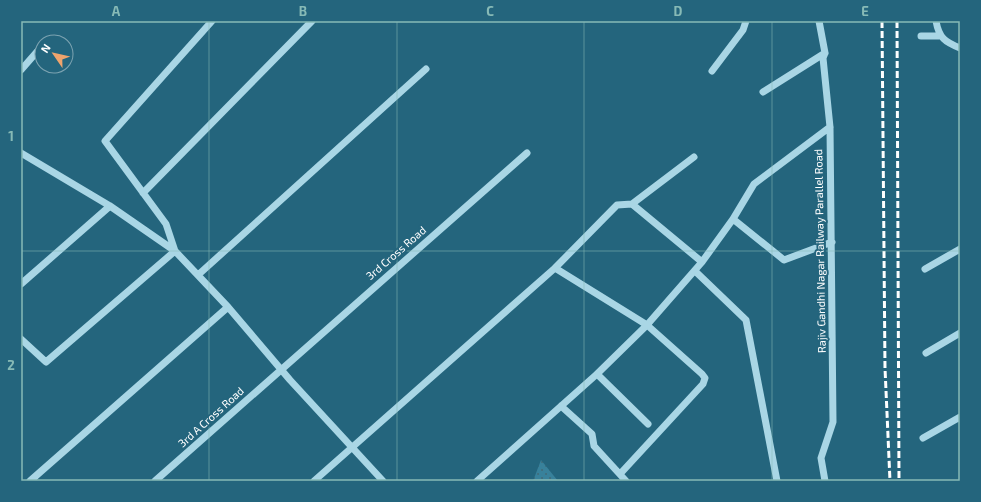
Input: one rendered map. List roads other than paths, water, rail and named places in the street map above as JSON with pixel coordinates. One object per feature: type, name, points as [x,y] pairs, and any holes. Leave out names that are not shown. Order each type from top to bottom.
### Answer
[{"type":"street","points":[[175,251],[166,224],[105,141],[212,21]]},
{"type":"street","points":[[143,193],[312,21]]},
{"type":"street","points":[[712,71],[743,30],[746,21]]},
{"type":"street","name":"Rajiv Gandhi Nagar Railway Parallel Road","points":[[819,21],[825,53],[823,58],[830,127],[832,242],[833,422],[821,458],[825,481]]},
{"type":"street","points":[[936,21],[941,36],[946,42],[960,48]]},
{"type":"street","points":[[921,36],[941,36]]},
{"type":"street","points":[[764,92],[825,53]]},
{"type":"street","points":[[21,70],[34,55]]},
{"type":"street","points":[[198,275],[426,69]]},
{"type":"street","points":[[477,481],[597,374],[647,325],[702,262],[754,184],[830,127]]},
{"type":"street","points":[[21,153],[110,206],[175,251],[228,307],[281,369],[383,481]]},
{"type":"street","name":"3rd Cross Road","points":[[281,369],[527,153]]},
{"type":"street","points":[[314,481],[555,268],[617,205],[632,204],[694,157]]},
{"type":"street","points":[[632,204],[702,262]]},
{"type":"street","points":[[21,284],[110,206]]},
{"type":"street","points":[[732,219],[784,260],[832,242]]},
{"type":"street","points":[[925,270],[960,249]]},
{"type":"street","points":[[21,339],[46,362],[175,251]]},
{"type":"street","points":[[555,268],[647,325],[705,378],[702,384],[620,474]]},
{"type":"street","points":[[695,271],[746,320],[777,481]]},
{"type":"street","points":[[30,481],[228,307]]},
{"type":"street","points":[[926,353],[960,334]]},
{"type":"street","name":"3rd A Cross Road","points":[[155,481],[281,369]]},
{"type":"street","points":[[597,374],[648,424]]},
{"type":"street","points":[[562,406],[592,434],[594,446],[626,481]]},
{"type":"street","points":[[923,438],[960,417]]},
{"type":"railway","points":[[882,21],[885,368],[890,481]]},
{"type":"railway","points":[[897,21],[899,481]]}]
